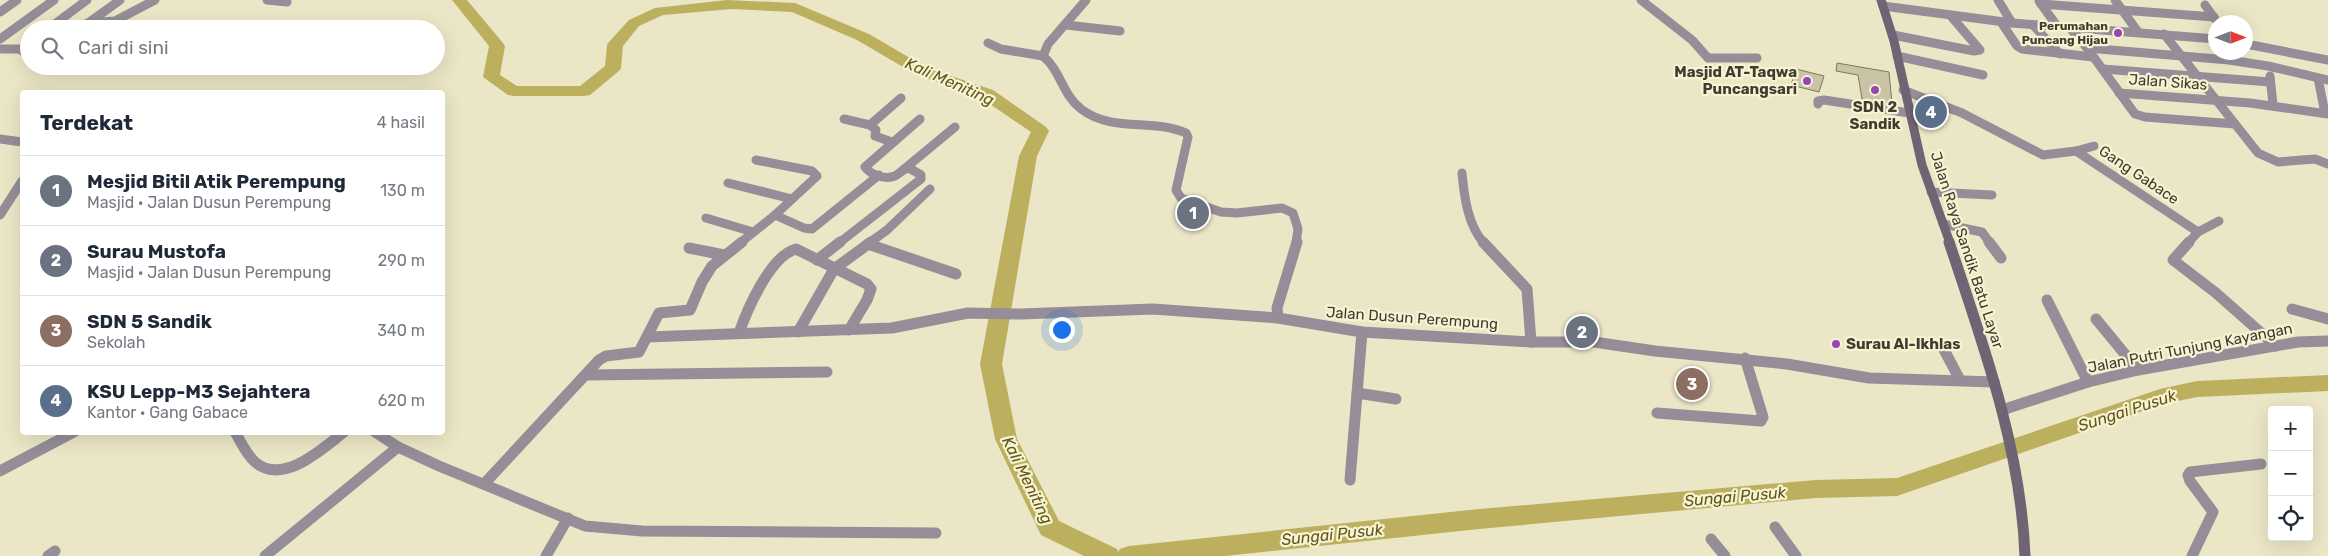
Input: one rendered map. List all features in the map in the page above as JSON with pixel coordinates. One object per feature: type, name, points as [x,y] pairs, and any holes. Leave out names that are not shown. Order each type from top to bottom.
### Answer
[{"type":"main road","name":"Jalan Raya Sandik Batu Layar","points":[[1882,3],[1893,35],[1903,90],[1922,164],[1944,224],[2005,421],[2017,470],[2024,519],[2025,556]]},
{"type":"street","points":[[0,12],[17,0]]},
{"type":"street","points":[[26,20],[54,0]]},
{"type":"street","points":[[60,20],[87,0]]},
{"type":"street","points":[[92,20],[120,0]]},
{"type":"street","points":[[119,20],[155,0]]},
{"type":"street","points":[[267,0],[287,2]]},
{"type":"street","points":[[1043,56],[1048,44],[1086,0]]},
{"type":"street","points":[[1641,0],[1692,40],[1708,58],[1757,58]]},
{"type":"street","points":[[1998,0],[2012,23]]},
{"type":"street","points":[[2115,0],[2138,32]]},
{"type":"street","points":[[2039,2],[2078,3],[2208,19]]},
{"type":"street","points":[[2039,2],[2057,26]]},
{"type":"street","points":[[1882,3],[2001,22],[2208,38]]},
{"type":"street","points":[[2205,5],[2212,15]]},
{"type":"street","points":[[1893,35],[1975,51],[1980,50],[1950,15]]},
{"type":"street","points":[[2001,22],[2021,48],[2093,57]]},
{"type":"street","points":[[0,39],[20,25]]},
{"type":"street","points":[[1066,25],[1120,31]]},
{"type":"street","points":[[2033,25],[2060,54]]},
{"type":"street","name":"Jalan Sikas","points":[[2069,27],[2103,69],[2132,112],[2145,117],[2238,128]]},
{"type":"street","points":[[2164,34],[2258,153],[2281,163],[2314,159],[2328,164]]},
{"type":"street","points":[[988,43],[1001,49],[1043,56],[1056,68],[1066,94],[1090,115],[1120,125],[1174,128],[1186,133],[1188,137],[1176,190],[1179,197],[1226,213],[1280,208],[1292,212],[1298,235],[1276,308],[1278,318]]},
{"type":"street","points":[[2253,45],[2328,60]]},
{"type":"street","points":[[2087,48],[2229,60],[2268,66],[2328,80]]},
{"type":"street","points":[[0,49],[19,49]]},
{"type":"street","points":[[1897,56],[1983,76]]},
{"type":"street","points":[[2268,66],[2273,105]]},
{"type":"street","points":[[2103,69],[2270,82]]},
{"type":"street","points":[[2318,78],[2326,113]]},
{"type":"street","name":"Gang Gabace","points":[[1903,90],[1962,113],[2045,156],[2076,150],[2139,195],[2198,232]]},
{"type":"street","name":"Jalan Sikas","points":[[2119,93],[2215,99],[2326,113]]},
{"type":"street","points":[[870,125],[901,98]]},
{"type":"street","points":[[1818,104],[1818,101],[1823,100],[1909,113]]},
{"type":"street","points":[[844,118],[870,125],[876,130],[875,136],[892,142]]},
{"type":"street","points":[[920,119],[865,167],[870,172],[891,177],[955,127]]},
{"type":"street","points":[[0,139],[20,142]]},
{"type":"street","points":[[2076,150],[2094,146]]},
{"type":"street","points":[[484,484],[602,357],[639,352],[658,314],[691,309],[702,282],[712,266],[775,215],[815,179],[817,174],[756,160]]},
{"type":"street","points":[[817,260],[922,177],[912,168],[902,170]]},
{"type":"street","points":[[1462,173],[1464,198],[1478,237],[1526,289],[1531,342]]},
{"type":"street","points":[[775,215],[804,228],[816,227],[878,175]]},
{"type":"street","points":[[728,183],[792,199]]},
{"type":"street","points":[[0,215],[20,184]]},
{"type":"street","points":[[798,332],[834,268],[887,230],[930,189]]},
{"type":"street","points":[[1931,192],[1992,195]]},
{"type":"street","points":[[706,218],[753,232]]},
{"type":"street","points":[[2219,221],[2198,232],[2173,260],[2216,293],[2276,346]]},
{"type":"street","points":[[1944,224],[1982,232],[1988,237],[2001,258]]},
{"type":"street","points":[[868,244],[956,274]]},
{"type":"street","points":[[689,248],[724,255]]},
{"type":"street","points":[[739,334],[755,291],[764,275],[794,249],[798,249],[867,284],[870,289],[867,300],[849,330]]},
{"type":"street","points":[[2047,300],[2088,382]]},
{"type":"street","name":"Jalan Dusun Perempung","points":[[648,337],[849,330],[901,326],[968,313],[1020,314],[1153,309],[1278,318],[1362,332],[1531,342],[1587,341],[1655,351],[1745,358],[1866,378],[1994,382]]},
{"type":"street","points":[[2292,309],[2316,314],[2328,319]]},
{"type":"street","points":[[2096,319],[2138,370]]},
{"type":"street","points":[[1350,480],[1362,332]]},
{"type":"street","name":"Jalan Putri Tunjung Kayangan","points":[[2005,421],[2088,382],[2138,370],[2298,342],[2328,341]]},
{"type":"street","points":[[1941,344],[1960,380]]},
{"type":"street","points":[[1657,413],[1761,421],[1763,416],[1745,358]]},
{"type":"street","points":[[587,375],[827,372]]},
{"type":"street","points":[[1357,393],[1396,399]]},
{"type":"street","points":[[0,471],[68,435]]},
{"type":"street","points":[[237,435],[255,462],[266,469],[276,471],[293,466],[340,435]]},
{"type":"street","points":[[380,435],[398,447],[586,526],[642,531],[936,532]]},
{"type":"street","points":[[265,556],[398,447]]},
{"type":"street","points":[[2192,556],[2213,512],[2190,481],[2188,475],[2190,472],[2261,464]]},
{"type":"street","points":[[546,556],[568,518]]},
{"type":"street","points":[[1776,527],[1796,556]]},
{"type":"street","points":[[1711,538],[1726,556]]},
{"type":"building","name":"SDN 2 Sandik","points":[[1837,63],[1889,72],[1892,104],[1862,99],[1858,75],[1836,71]]},
{"type":"building","name":"Masjid AT-Taqwa Puncangsari","points":[[1796,69],[1824,76],[1819,92],[1791,85]]},
{"type":"waterway","name":"Kali Meniting","points":[[459,0],[497,46],[491,77],[514,91],[584,91],[613,68],[615,45],[634,23],[660,11],[732,4],[795,8],[863,37],[921,71],[987,94],[1040,131],[1028,156],[991,364],[1006,439],[1050,528],[1108,556]]},
{"type":"waterway","name":"Sungai Pusuk","points":[[1129,556],[1479,519],[1816,489],[1897,487],[2160,397],[2197,389],[2328,383]]},
{"type":"place","name":"Perumahan Puncang Hijau","points":[[2118,33]]},
{"type":"place","name":"Masjid AT-Taqwa Puncangsari","points":[[1807,81]]},
{"type":"place","name":"SDN 2 Sandik","points":[[1875,90]]},
{"type":"place","name":"KSU Lepp-M3 Sejahtera","points":[[1931,112]]},
{"type":"place","name":"Mesjid Bitil Atik Perempung","points":[[1193,213]]},
{"type":"place","name":"Surau Mustofa","points":[[1582,332]]},
{"type":"place","name":"Surau Al-Ikhlas","points":[[1836,344]]},
{"type":"place","name":"SDN 5 Sandik","points":[[1692,384]]}]
